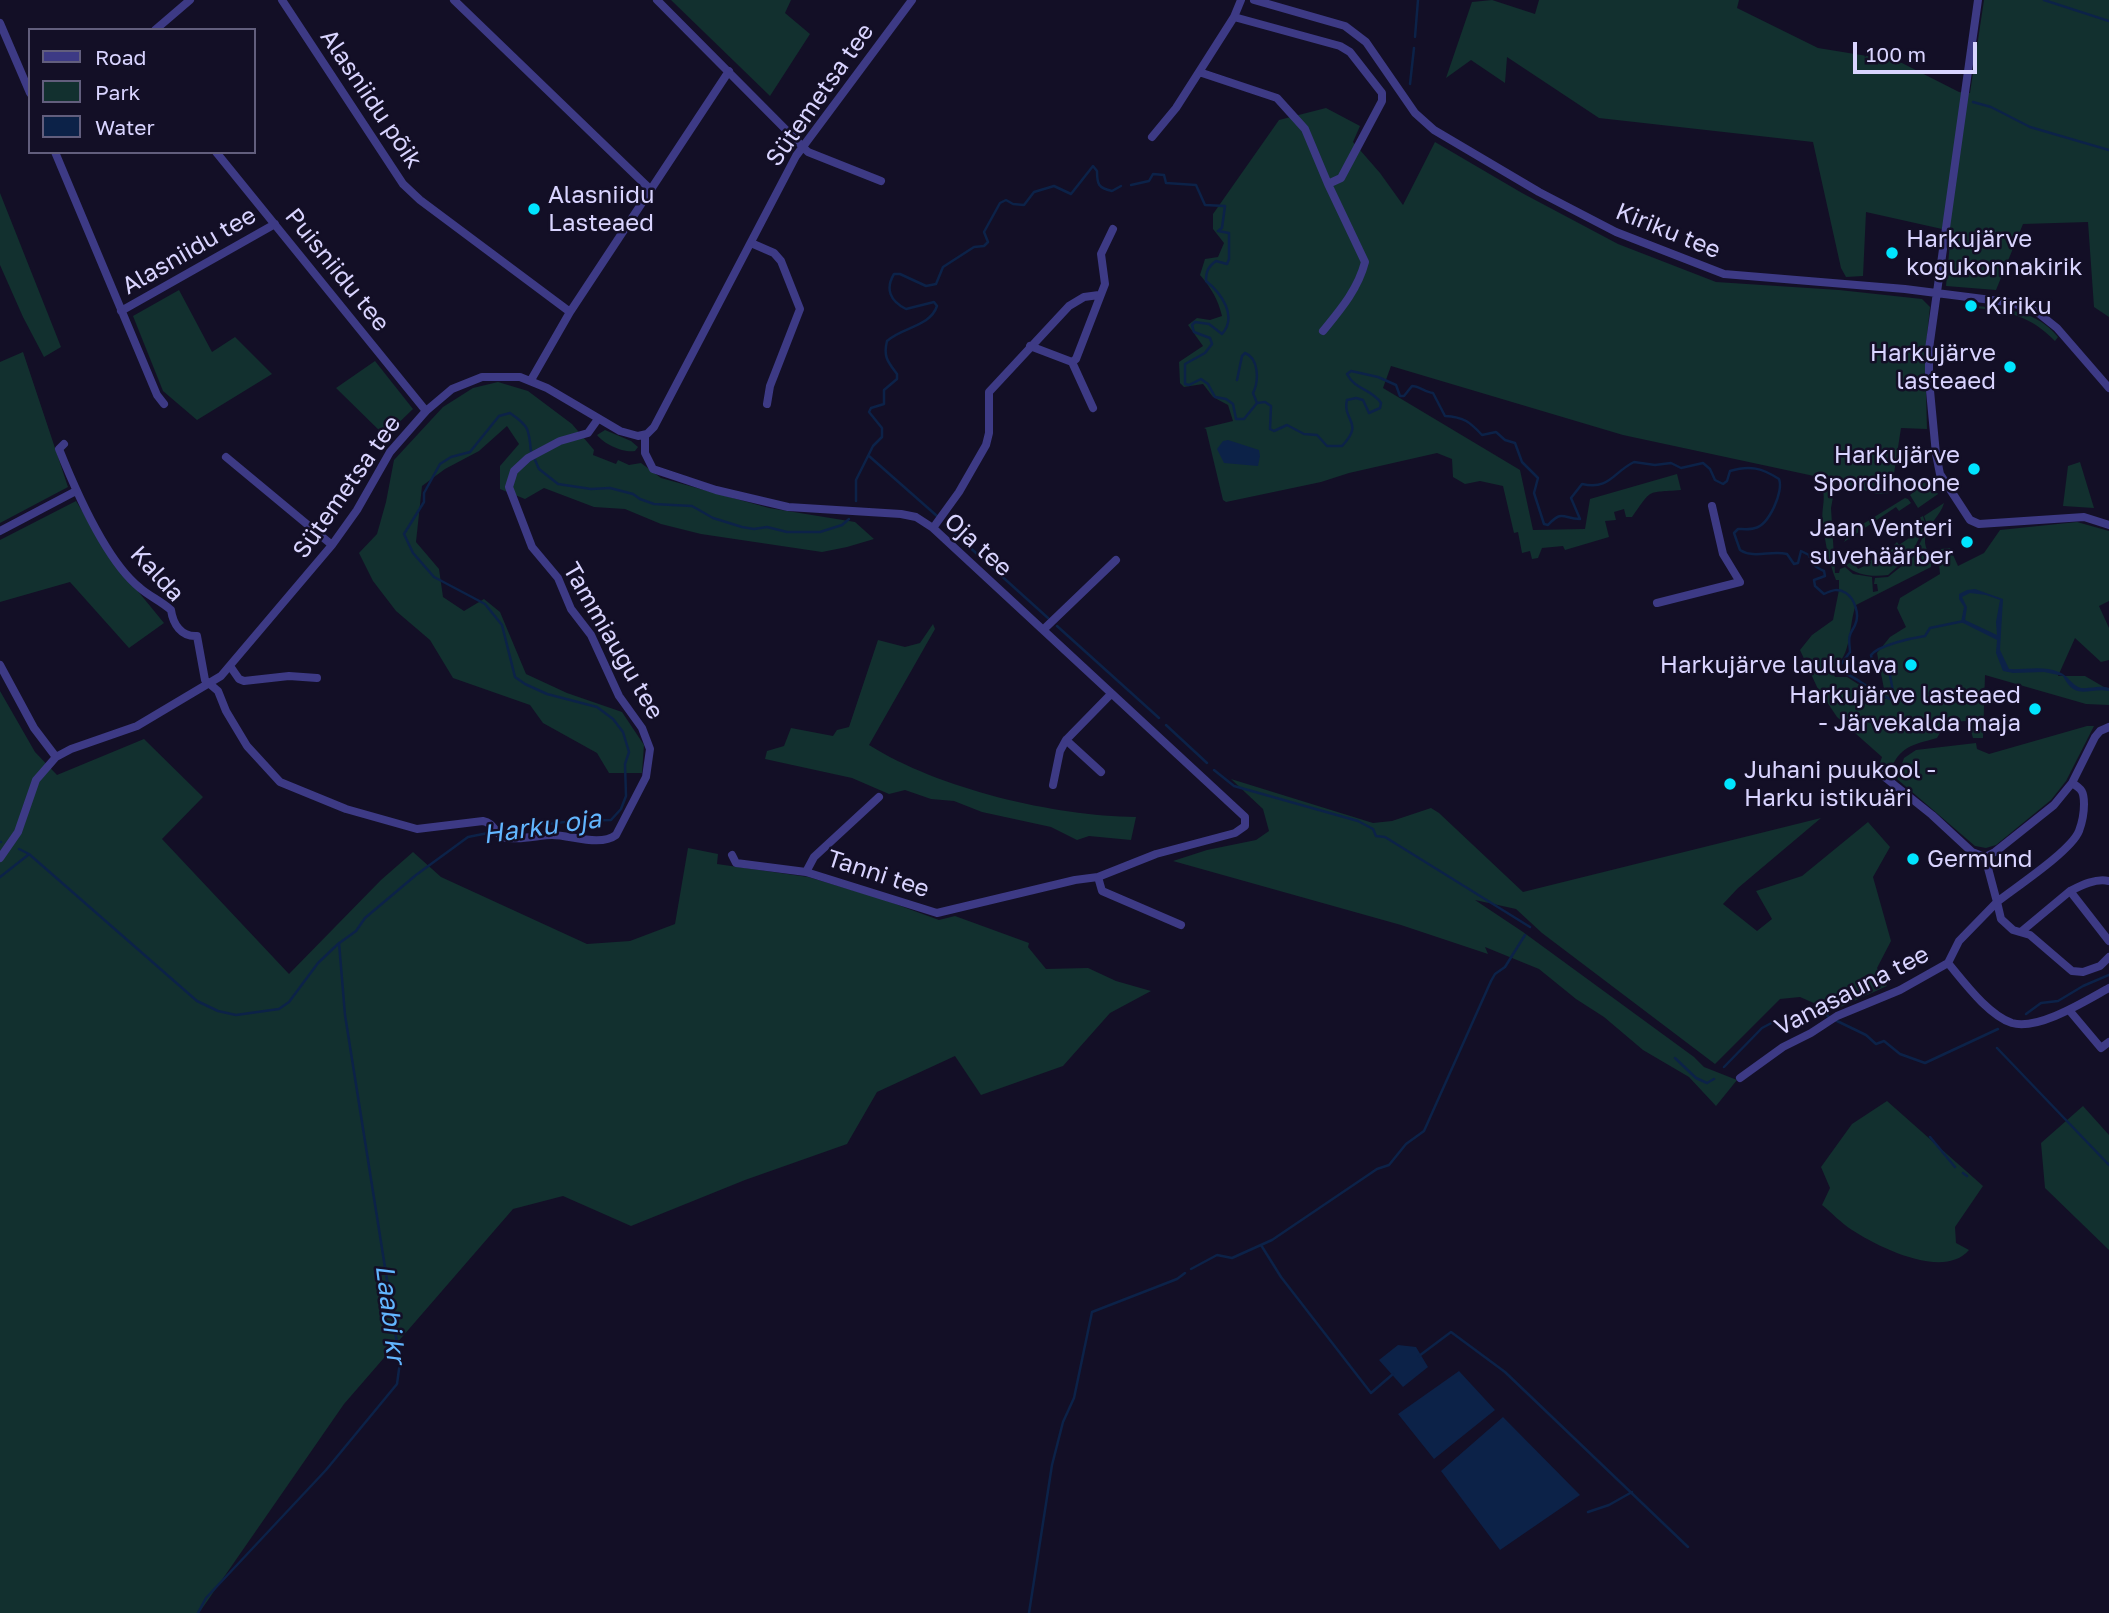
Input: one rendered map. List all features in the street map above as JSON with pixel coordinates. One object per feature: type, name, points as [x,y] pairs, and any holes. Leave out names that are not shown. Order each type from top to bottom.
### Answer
[{"type":"street","points":[[157,28],[190,0]]},
{"type":"street","name":"Alasniidu põik","points":[[282,0],[403,184],[420,200],[570,312]]},
{"type":"street","points":[[454,0],[651,190]]},
{"type":"street","points":[[657,0],[808,152],[881,181]]},
{"type":"street","name":"Sütemetsa tee","points":[[0,858],[18,832],[29,793],[36,780],[56,757],[71,749],[137,726],[210,684],[230,666],[332,545],[357,510],[390,452],[426,411],[452,389],[482,377],[508,375],[531,380],[620,431],[638,436],[645,435],[654,427],[803,145],[912,0]]},
{"type":"street","points":[[1152,137],[1176,108],[1234,17],[1241,0]]},
{"type":"street","name":"Kiriku tee","points":[[1254,0],[1345,26],[1366,42],[1415,113],[1434,130],[1539,192],[1635,241],[1724,274],[2007,302],[2038,312],[2057,328],[2109,388]]},
{"type":"street","points":[[1978,0],[1929,365],[1938,467],[1970,520],[1984,524],[2084,517],[2109,525]]},
{"type":"street","points":[[1234,17],[1340,46],[1350,52],[1382,93],[1382,102],[1341,178],[1328,184]]},
{"type":"street","points":[[0,23],[28,88]]},
{"type":"street","points":[[531,380],[570,312],[729,71]]},
{"type":"street","points":[[1199,72],[1277,97],[1305,129],[1364,262],[1361,275],[1347,301],[1324,331]]},
{"type":"street","name":"Alasniidu tee","points":[[55,154],[157,395],[164,404]]},
{"type":"street","name":"Puisniidu tee","points":[[218,154],[426,411]]},
{"type":"street","name":"Alasniidu tee","points":[[121,311],[275,223]]},
{"type":"street","points":[[1072,362],[1076,359],[1105,284],[1101,254],[1113,229]]},
{"type":"street","points":[[751,243],[775,253],[781,261],[800,309],[770,386],[767,404]]},
{"type":"street","points":[[933,528],[959,492],[986,445],[989,433],[989,392],[1069,306],[1084,297],[1100,295]]},
{"type":"street","points":[[1030,346],[1072,362],[1093,408]]},
{"type":"street","name":"Tammiaugu tee","points":[[210,684],[218,691],[226,711],[247,746],[280,782],[346,809],[417,829],[445,824],[490,822],[511,839],[555,835],[598,840],[610,839],[616,835],[646,777],[650,749],[642,728],[619,695],[591,635],[571,609],[558,578],[533,547],[509,487],[514,471],[528,458],[560,441],[588,433],[598,419]]},
{"type":"street","name":"Oja tee","points":[[645,435],[645,453],[653,469],[680,479],[788,507],[916,517],[933,528],[1239,809]]},
{"type":"street","name":"Kalda","points":[[64,444],[59,449],[76,491],[114,558],[138,587],[171,610],[173,623],[185,634],[197,636],[202,670],[205,680],[210,684]]},
{"type":"street","points":[[226,457],[332,545]]},
{"type":"street","points":[[0,531],[76,491]]},
{"type":"street","points":[[1657,603],[1740,582],[1723,554],[1712,506]]},
{"type":"street","points":[[1043,630],[1116,560]]},
{"type":"street","points":[[0,665],[34,728],[56,757]]},
{"type":"street","points":[[230,666],[239,679],[244,681],[289,676],[317,678]]},
{"type":"street","points":[[1053,785],[1060,751],[1066,740],[1111,694]]},
{"type":"street","points":[[1877,771],[1932,815],[1972,852],[1985,857],[2054,805],[2072,783],[2095,737],[2100,730],[2109,727]]},
{"type":"street","points":[[1066,740],[1101,772]]},
{"type":"street","points":[[2072,783],[2084,793],[2079,833],[2046,864],[1997,902],[1959,941],[1948,963],[1980,1000],[2012,1023],[2030,1024],[2068,1010],[2109,988]]},
{"type":"street","points":[[806,872],[814,857],[879,797]]},
{"type":"street","name":"Tanni tee","points":[[732,855],[736,863],[806,872],[937,913],[1098,877],[1156,854],[1235,833],[1245,826],[1245,817],[1239,809]]},
{"type":"street","points":[[1985,857],[2001,919],[2013,930],[2030,935],[2072,971],[2083,972],[2100,966],[2109,957]]},
{"type":"street","points":[[1098,877],[1102,891],[1181,925]]},
{"type":"street","points":[[2022,932],[2070,891],[2088,883],[2109,881]]},
{"type":"street","points":[[2070,891],[2109,941]]},
{"type":"street","name":"Vanasauna tee","points":[[1740,1078],[1783,1047],[1837,1016],[1900,990],[1948,963]]},
{"type":"street","points":[[2068,1010],[2101,1048],[2109,1042]]},
{"type":"green space","points":[[671,0],[791,0],[785,13],[810,34],[770,96]]},
{"type":"green space","points":[[1492,0],[1535,14],[1539,0],[1739,0],[1737,8],[1818,48],[1898,61],[1959,92],[1970,93],[1984,0],[2109,0],[2109,317],[2094,307],[2088,222],[2023,224],[1996,290],[1946,286],[1951,231],[1866,212],[1863,276],[1846,277],[1841,268],[1813,142],[1599,118],[1507,57],[1505,83],[1471,60],[1446,78],[1472,2]]},
{"type":"green space","points":[[1326,108],[1360,126],[1353,142],[1403,205],[1435,142],[1522,193],[1618,244],[1716,282],[1839,290],[1922,299],[1930,307],[1925,356],[1927,429],[1901,428],[1891,493],[1877,494],[1836,481],[1831,508],[1835,573],[1845,567],[1853,574],[1872,577],[1873,592],[1878,591],[1877,584],[1874,584],[1875,578],[1888,577],[1913,557],[1928,527],[1924,516],[1944,503],[1925,539],[1931,567],[1856,605],[1847,648],[1839,663],[1832,669],[1835,677],[1847,677],[1886,699],[1877,653],[1890,637],[1906,627],[1897,608],[1900,598],[1940,574],[1938,555],[1941,549],[1950,548],[1958,566],[1984,553],[2000,530],[2077,522],[2109,531],[2109,601],[2099,606],[2109,628],[2109,660],[2101,662],[2075,638],[2058,676],[2085,676],[2109,690],[2109,705],[2086,704],[1985,675],[1983,738],[1973,738],[1968,721],[1946,722],[1937,738],[1903,751],[1890,771],[1880,763],[1882,757],[1837,717],[1817,687],[1800,650],[1812,635],[1833,620],[1839,590],[1839,580],[1836,580],[1829,560],[1825,538],[1822,517],[1824,494],[1814,476],[1623,435],[1391,366],[1383,388],[1520,470],[1533,530],[1585,529],[1590,499],[1677,474],[1681,490],[1651,494],[1632,517],[1626,517],[1624,509],[1614,512],[1616,520],[1605,521],[1609,537],[1565,550],[1563,546],[1542,548],[1538,558],[1532,559],[1530,551],[1522,553],[1518,532],[1514,533],[1503,486],[1480,481],[1465,484],[1453,477],[1452,459],[1437,453],[1321,482],[1226,502],[1223,500],[1204,428],[1233,421],[1228,405],[1213,397],[1203,384],[1184,387],[1180,383],[1179,362],[1203,346],[1188,325],[1197,318],[1210,320],[1222,316],[1214,294],[1200,275],[1205,259],[1218,257],[1224,243],[1213,229],[1213,214],[1279,120]]},
{"type":"green space","points":[[0,193],[61,347],[44,357],[0,265]]},
{"type":"green space","points":[[179,290],[212,352],[235,337],[272,374],[197,420],[163,391],[133,316]]},
{"type":"green space","points":[[1976,308],[2021,313],[2041,322],[2058,337],[2055,341],[2028,321],[2000,311]]},
{"type":"green space","points":[[23,352],[68,487],[0,523],[0,362]]},
{"type":"green space","points":[[375,361],[413,409],[385,436],[336,388]]},
{"type":"green space","points":[[498,382],[528,391],[572,424],[594,450],[593,455],[616,464],[618,460],[629,465],[641,463],[661,478],[769,508],[855,522],[874,539],[822,552],[701,534],[661,524],[625,509],[594,507],[544,488],[525,499],[500,489],[500,466],[519,444],[507,426],[479,451],[445,469],[422,486],[416,542],[439,569],[443,597],[464,611],[484,599],[500,612],[526,674],[567,693],[622,712],[644,745],[642,773],[609,773],[597,753],[543,723],[530,705],[453,678],[430,640],[396,611],[373,581],[359,553],[377,534],[394,460],[443,407],[473,388]]},
{"type":"green space","points":[[605,430],[631,441],[638,447],[635,451],[630,451],[609,445],[597,435]]},
{"type":"green space","points":[[2080,462],[2094,508],[2063,506],[2068,466]]},
{"type":"green space","points":[[1928,479],[1938,494],[1918,508],[1910,495]]},
{"type":"green space","points":[[1905,498],[1911,503],[1899,511],[1896,507],[1844,542],[1850,532]]},
{"type":"green space","points":[[76,501],[109,556],[164,623],[129,648],[70,582],[0,602],[0,540]]},
{"type":"green space","points":[[1923,516],[1926,526],[1913,553],[1888,575],[1866,575],[1846,565],[1853,561],[1858,569],[1871,563],[1873,559],[1875,561],[1878,556],[1895,548],[1897,542],[1899,545],[1912,536],[1910,533],[1918,528],[1914,521]]},
{"type":"green space","points":[[933,624],[935,629],[869,745],[929,775],[998,797],[1070,812],[1136,817],[1131,840],[1089,836],[1077,840],[1051,827],[982,812],[954,801],[931,799],[905,790],[889,794],[852,778],[765,759],[767,751],[784,746],[791,728],[833,736],[837,730],[849,727],[878,640],[905,647],[920,643]]},
{"type":"green space","points":[[0,691],[35,752],[57,775],[144,739],[203,797],[162,839],[289,974],[381,880],[413,852],[441,877],[587,944],[630,941],[675,924],[688,848],[718,854],[717,864],[808,877],[879,898],[939,920],[955,916],[1029,943],[1028,947],[1046,969],[1088,968],[1116,981],[1151,991],[1110,1013],[1063,1066],[981,1095],[955,1056],[877,1092],[847,1144],[745,1180],[631,1226],[563,1196],[513,1209],[344,1404],[199,1613],[0,1613]]},
{"type":"green space","points":[[2094,726],[2066,781],[2051,800],[1996,845],[1986,848],[1975,846],[1897,779],[1904,758],[1916,750],[1976,743],[1977,749],[1989,754]]},
{"type":"green space","points":[[1231,779],[1373,823],[1392,821],[1431,808],[1523,892],[1821,818],[1738,888],[1723,904],[1757,931],[1772,919],[1756,891],[1802,876],[1868,822],[1890,847],[1873,877],[1891,941],[1877,968],[1887,986],[1832,1011],[1800,997],[1780,999],[1715,1064],[1542,933],[1516,909],[1475,900],[1523,932],[1704,1067],[1737,1080],[1716,1106],[1689,1077],[1643,1050],[1539,969],[1485,947],[1488,954],[1401,925],[1173,861],[1207,850],[1256,840],[1269,831],[1263,809]]},
{"type":"green space","points":[[1887,1101],[1983,1186],[1955,1227],[1956,1243],[1969,1250],[1958,1258],[1944,1262],[1928,1261],[1894,1252],[1852,1230],[1822,1205],[1830,1188],[1821,1167],[1852,1124]]},
{"type":"green space","points":[[2083,1106],[2109,1135],[2109,1250],[2045,1188],[2041,1143]]},
{"type":"water","points":[[1228,440],[1259,450],[1258,466],[1224,463],[1217,449],[1223,441]]},
{"type":"water","points":[[1975,589],[2003,599],[2000,650],[2009,669],[2053,670],[2062,673],[2078,687],[2105,687],[2109,688],[2109,691],[2078,691],[2068,684],[2063,676],[2044,672],[2003,671],[1996,653],[1997,640],[1961,622],[1964,607],[1959,594]],"holes":[[[1970,593],[2000,600],[1996,622],[1997,635],[1965,620],[1967,607],[1962,597]]]},
{"type":"water","points":[[1398,1345],[1416,1347],[1428,1367],[1403,1387],[1379,1360]]},
{"type":"water","points":[[1459,1371],[1495,1410],[1434,1459],[1398,1414]]},
{"type":"water","points":[[1503,1417],[1580,1495],[1500,1550],[1441,1471]]},
{"type":"waterway","points":[[1415,37],[1418,0]]},
{"type":"waterway","points":[[2044,0],[2109,21]]},
{"type":"waterway","points":[[1410,84],[1414,48]]},
{"type":"waterway","points":[[1973,102],[1991,107],[2030,127],[2109,150]]},
{"type":"waterway","name":"Harku oja","points":[[856,501],[856,480],[873,446],[882,437],[882,428],[869,412],[871,408],[884,404],[884,390],[897,379],[886,355],[887,341],[922,323],[937,306],[934,302],[906,309],[901,306],[890,290],[894,274],[900,274],[926,286],[936,284],[943,267],[974,247],[984,246],[988,242],[984,232],[1000,203],[1006,200],[1024,205],[1034,192],[1054,186],[1071,194],[1093,166],[1101,187],[1112,191],[1121,186]]},
{"type":"waterway","name":"Harku oja","points":[[1131,185],[1149,181],[1153,174],[1164,175],[1166,183],[1196,185],[1205,205],[1225,206],[1222,228],[1218,231],[1229,233],[1229,259],[1227,264],[1216,261],[1211,265],[1206,281],[1226,305],[1227,327],[1222,334],[1209,324],[1195,322],[1192,325],[1194,332],[1210,338],[1212,344],[1205,353],[1185,364],[1185,384],[1189,385],[1201,379],[1208,384],[1215,397],[1226,399],[1233,404],[1236,419],[1244,419],[1257,403],[1265,402],[1271,406],[1270,429],[1274,431],[1287,425],[1304,434],[1317,435],[1327,446],[1342,446],[1352,432],[1347,400],[1363,400],[1369,413],[1380,408],[1381,403],[1354,383],[1347,374],[1351,371],[1378,377],[1396,385],[1400,396],[1404,396],[1412,386],[1417,387],[1433,393],[1445,416],[1466,421],[1482,435],[1496,432],[1505,440],[1515,443],[1522,462],[1538,478],[1534,493],[1544,524],[1548,525],[1560,516],[1580,519],[1571,498],[1582,484],[1605,483],[1634,462],[1655,465],[1671,463],[1681,468],[1703,463],[1710,469],[1715,480],[1723,484],[1730,471],[1750,468],[1767,472],[1779,479],[1777,499],[1760,526],[1738,529],[1734,533],[1740,550],[1751,554],[1787,554],[1794,564],[1798,563],[1801,551],[1809,555],[1814,565],[1824,571],[1825,576],[1814,580],[1815,586],[1824,594],[1835,590],[1843,591],[1852,599],[1856,608],[1857,617],[1849,639],[1850,652],[1839,667],[1840,671],[1893,700],[1889,670],[1872,661],[1871,655],[1888,645],[1925,636],[1930,628],[1964,621]]},
{"type":"waterway","name":"Harku oja","points":[[1237,380],[1245,353],[1255,365],[1257,376],[1253,393],[1257,403]]},
{"type":"waterway","name":"Harku oja","points":[[499,830],[573,821],[611,820],[621,809],[626,796],[625,764],[629,752],[623,732],[613,719],[597,707],[547,694],[515,677],[502,625],[485,604],[434,577],[413,553],[404,534],[424,502],[424,493],[440,464],[451,457],[470,452],[499,416],[510,413],[521,421],[528,433],[531,452]]},
{"type":"waterway","points":[[869,456],[937,516]]},
{"type":"waterway","name":"Harku oja","points":[[535,460],[539,469],[558,484],[591,489],[610,488],[633,494],[654,504],[692,506],[713,518],[742,527],[767,527],[787,532],[820,532],[842,525],[849,519]]},
{"type":"waterway","points":[[945,525],[1048,618]]},
{"type":"waterway","points":[[1057,626],[1159,718]]},
{"type":"waterway","points":[[1166,725],[1207,763]]},
{"type":"waterway","points":[[1214,770],[1234,786],[1358,821],[1373,829],[1376,836],[1385,837],[1530,927]]},
{"type":"waterway","name":"Harku oja","points":[[19,849],[29,854],[197,1001],[218,1011],[236,1015],[279,1009],[289,1002],[318,963],[416,875],[468,837],[493,832]]},
{"type":"waterway","points":[[0,877],[28,855]]},
{"type":"waterway","points":[[1191,1269],[1217,1255],[1232,1258],[1272,1240],[1377,1169],[1389,1165],[1406,1144],[1424,1131],[1491,981],[1495,974],[1505,967],[1525,935]]},
{"type":"waterway","name":"Laabi kr","points":[[198,1613],[206,1598],[326,1470],[397,1384],[400,1362],[345,1015],[339,943]]},
{"type":"waterway","points":[[2026,1014],[2041,1003],[2058,1001],[2109,975]]},
{"type":"waterway","points":[[1819,1008],[1829,1017]]},
{"type":"waterway","points":[[1724,1067],[1762,1028],[1777,1020]]},
{"type":"waterway","points":[[1835,1020],[1866,1035],[1876,1044],[1884,1041],[1900,1054],[1925,1063],[1998,1029]]},
{"type":"waterway","points":[[1997,1048],[2109,1165]]},
{"type":"waterway","points":[[1675,1058],[1696,1078],[1707,1083],[1714,1079]]},
{"type":"waterway","points":[[1930,1137],[1955,1167]]},
{"type":"waterway","points":[[1963,1173],[1967,1176]]},
{"type":"waterway","points":[[1261,1245],[1281,1277],[1371,1393],[1393,1374]]},
{"type":"waterway","points":[[1029,1613],[1052,1465],[1063,1422],[1074,1398],[1092,1312],[1177,1279],[1185,1273]]},
{"type":"waterway","points":[[1419,1356],[1451,1332],[1505,1372],[1688,1547]]},
{"type":"waterway","points":[[1588,1512],[1609,1505],[1632,1492]]},
{"type":"place","name":"Alasniidu Lasteaed","points":[[534,209]]},
{"type":"place","name":"Harkujärve kogukonnakirik","points":[[1892,253]]},
{"type":"place","name":"Kiriku","points":[[1971,306]]},
{"type":"place","name":"Harkujärve lasteaed","points":[[2010,367]]},
{"type":"place","name":"Harkujärve Spordihoone","points":[[1974,469]]},
{"type":"place","name":"Jaan Venteri suvehäärber","points":[[1967,542]]},
{"type":"place","name":"Harkujärve laululava","points":[[1911,665]]},
{"type":"place","name":"Harkujärve lasteaed - Järvekalda maja","points":[[2035,709]]},
{"type":"place","name":"Juhani puukool - Harku istikuäri","points":[[1730,784]]},
{"type":"place","name":"Germund","points":[[1913,859]]}]
